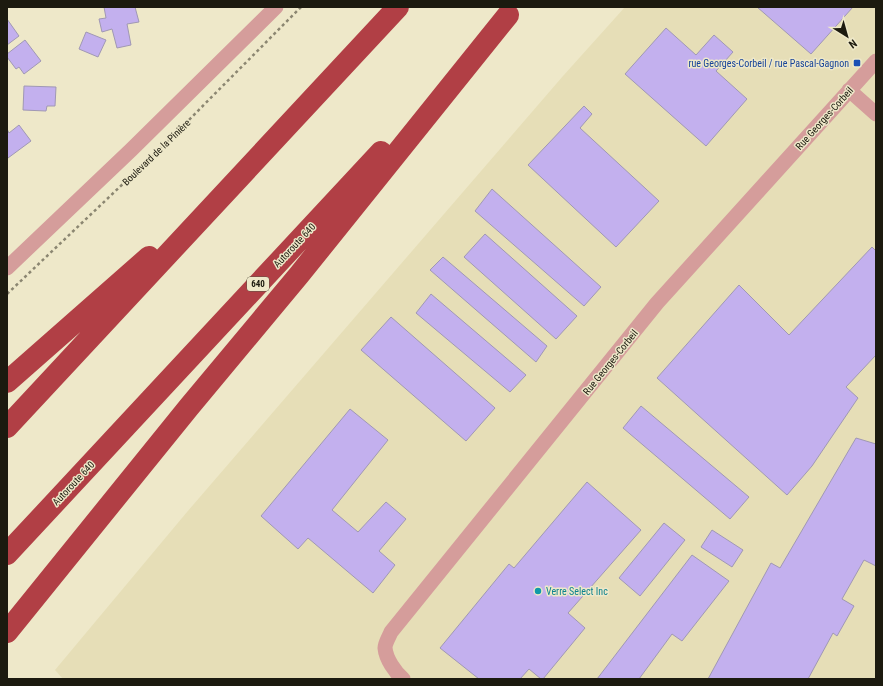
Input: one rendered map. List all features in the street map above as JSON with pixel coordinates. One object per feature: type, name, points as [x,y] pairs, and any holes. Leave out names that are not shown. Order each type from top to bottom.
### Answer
[{"type":"highway","points":[[7,427],[398,7]]},
{"type":"highway","points":[[7,632],[184,413],[299,275],[508,10]]},
{"type":"highway","name":"Autoroute 640","points":[[7,554],[508,10]]},
{"type":"highway","points":[[7,382],[233,184]]},
{"type":"street","name":"Boulevard de la Pinière","points":[[7,268],[131,150],[276,7]]},
{"type":"street","name":"Rue Georges-Corbeil","points":[[403,679],[396,674],[387,657],[385,647],[391,632],[657,303],[876,61]]},
{"type":"street","points":[[849,90],[876,114]]},
{"type":"path","name":"Boulevard de la Pinière","points":[[7,294],[166,143],[301,7]]},
{"type":"shaded area","points":[[625,7],[876,7],[876,679],[63,679],[55,670],[187,512],[563,76]]},
{"type":"building","points":[[104,7],[135,7],[139,22],[127,24],[131,45],[117,48],[112,29],[102,32],[99,19],[106,18]]},
{"type":"building","points":[[757,7],[853,7],[811,54]]},
{"type":"building","points":[[7,19],[19,36],[7,45]]},
{"type":"building","points":[[666,28],[696,55],[714,35],[733,52],[716,71],[747,99],[706,146],[625,74]]},
{"type":"building","points":[[86,32],[106,40],[98,57],[79,49]]},
{"type":"building","points":[[25,40],[41,61],[24,74],[19,67],[16,69],[7,57],[7,54]]},
{"type":"building","points":[[24,86],[56,87],[55,106],[47,106],[46,111],[23,110]]},
{"type":"building","points":[[584,106],[592,114],[580,128],[659,201],[616,247],[528,165]]},
{"type":"building","points":[[19,125],[31,141],[8,158],[7,129],[9,133]]},
{"type":"building","points":[[492,189],[601,287],[584,306],[475,211]]},
{"type":"building","points":[[485,234],[577,316],[556,339],[464,257]]},
{"type":"building","points":[[872,247],[876,251],[876,355],[846,387],[858,398],[812,466],[787,495],[657,378],[739,285],[789,335]]},
{"type":"building","points":[[443,257],[547,346],[536,362],[430,270]]},
{"type":"building","points":[[431,294],[526,375],[510,392],[416,313]]},
{"type":"building","points":[[391,317],[495,408],[466,441],[361,350]]},
{"type":"building","points":[[641,406],[749,497],[730,519],[623,428]]},
{"type":"building","points":[[350,409],[388,440],[332,510],[358,532],[386,502],[406,519],[379,551],[395,565],[373,593],[308,538],[298,549],[261,516]]},
{"type":"building","points":[[856,438],[876,444],[876,566],[864,560],[842,599],[854,606],[837,636],[833,633],[808,679],[708,679],[771,563],[780,568]]},
{"type":"building","name":"Verre Select Inc","points":[[587,482],[641,530],[568,613],[585,628],[543,679],[529,669],[520,679],[479,679],[440,648],[509,564],[514,568]]},
{"type":"building","points":[[664,523],[685,540],[640,596],[619,578]]},
{"type":"building","points":[[712,530],[743,550],[732,567],[701,547]]},
{"type":"building","points":[[692,555],[729,581],[682,641],[672,634],[639,679],[597,679]]},
{"type":"place","name":"rue Georges-Corbeil / rue Pascal-Gagnon","points":[[857,63]]},
{"type":"place","name":"Verre Select Inc","points":[[538,591]]}]
